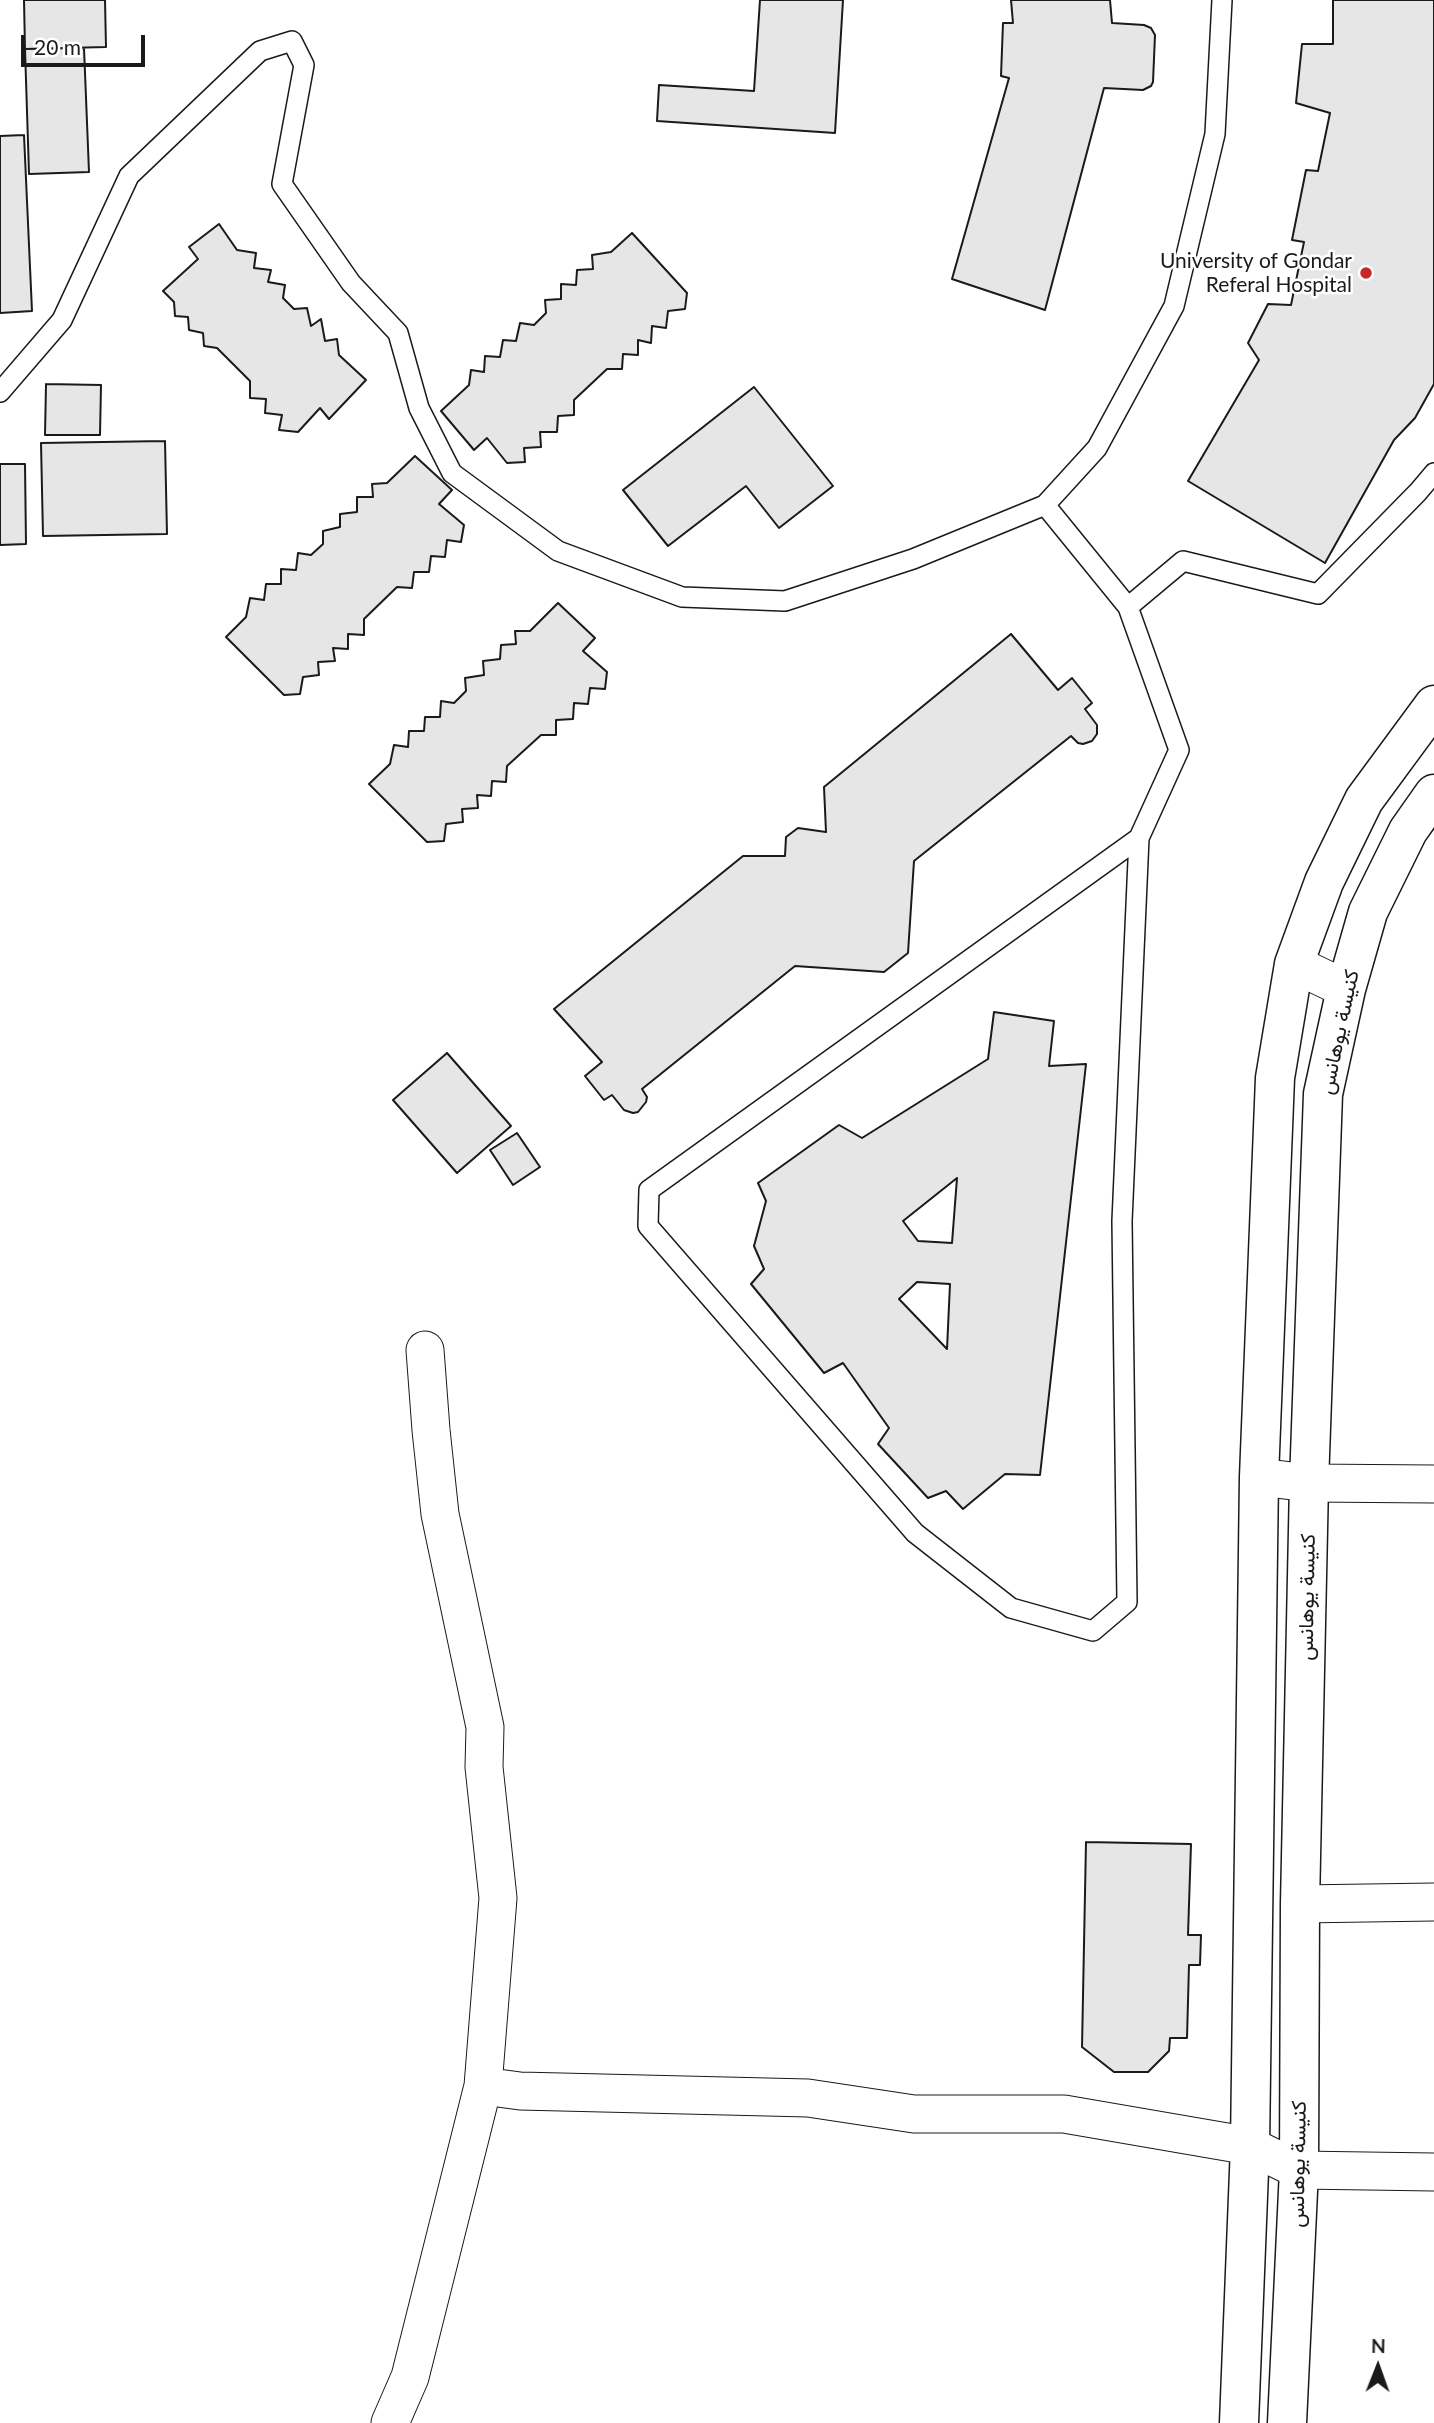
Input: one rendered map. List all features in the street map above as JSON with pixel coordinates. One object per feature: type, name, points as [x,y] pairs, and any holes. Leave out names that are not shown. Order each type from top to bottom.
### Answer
[{"type":"street","points":[[1239,2423],[1250,2146],[1259,1477],[1275,1078],[1294,964],[1324,883],[1364,800],[1434,705]]},
{"type":"street","name":"كنيسة يوهانس","points":[[1287,2423],[1299,2170],[1300,1904],[1309,1483],[1323,1094],[1346,989],[1368,912],[1408,831],[1434,794]]},
{"type":"street","points":[[1294,964],[1346,989]]},
{"type":"street","points":[[390,2423],[410,2376],[483,2086],[498,1899],[485,1768],[485,1727],[440,1514],[430,1430],[425,1350]]},
{"type":"street","points":[[1259,1477],[1309,1483],[1434,1485]]},
{"type":"street","points":[[1300,1904],[1434,1902]]},
{"type":"street","points":[[483,2086],[520,2091],[808,2098],[914,2114],[1064,2114],[1250,2146],[1299,2170],[1434,2172]]},
{"type":"lane","points":[[0,392],[62,320],[129,176],[260,51],[292,41],[303,65],[282,184],[351,284],[398,333],[418,408],[452,473],[558,551],[682,597],[785,601],[913,559],[1045,505],[1097,448],[1174,306],[1215,134],[1222,0]]},
{"type":"lane","points":[[1128,607],[1183,561],[1318,594],[1434,473]]},
{"type":"lane","points":[[1045,505],[1128,607],[1179,750],[1139,838],[1122,1222],[1127,1602],[1093,1631],[1011,1608],[915,1534],[648,1226],[649,1190],[1139,838]]},
{"type":"building","points":[[24,0],[105,0],[106,47],[25,49]]},
{"type":"building","points":[[760,0],[843,0],[835,133],[657,121],[659,85],[754,91]]},
{"type":"building","points":[[1011,0],[1110,0],[1112,23],[1144,25],[1151,28],[1155,35],[1151,86],[1143,90],[1104,88],[1045,310],[952,279],[1009,78],[1001,76],[1003,23],[1013,23]]},
{"type":"building","name":"University of Gondar Referal Hospital","points":[[1333,0],[1434,0],[1434,384],[1415,418],[1394,440],[1325,563],[1188,481],[1259,360],[1248,343],[1268,304],[1291,305],[1304,242],[1292,240],[1306,170],[1318,171],[1330,113],[1296,103],[1302,44],[1333,44]]},
{"type":"building","points":[[84,48],[89,172],[29,174],[25,49]]},
{"type":"building","points":[[24,135],[32,311],[0,313],[0,136]]},
{"type":"building","points":[[219,224],[237,250],[256,253],[254,268],[271,270],[268,282],[285,285],[283,298],[294,309],[307,308],[311,326],[321,319],[325,341],[337,339],[339,355],[366,380],[329,419],[320,408],[298,432],[279,430],[282,415],[265,413],[266,399],[250,398],[250,381],[217,348],[204,346],[203,333],[189,330],[188,317],[175,316],[174,302],[163,291],[198,259],[189,247]]},
{"type":"building","points":[[632,233],[687,293],[685,309],[668,311],[666,328],[652,326],[651,343],[638,340],[638,355],[623,354],[622,369],[607,369],[574,400],[574,415],[558,416],[557,432],[540,432],[541,447],[524,448],[525,462],[507,463],[487,438],[474,450],[441,411],[469,385],[471,370],[484,372],[485,356],[500,357],[503,340],[516,341],[520,323],[534,325],[546,313],[545,300],[561,299],[561,284],[576,285],[577,270],[593,269],[592,255],[611,252]]},
{"type":"building","points":[[46,384],[101,385],[100,435],[45,435]]},
{"type":"building","points":[[754,387],[833,486],[779,528],[746,486],[668,546],[623,490]]},
{"type":"building","points":[[165,441],[167,534],[43,536],[41,443]]},
{"type":"building","points":[[415,456],[452,490],[439,504],[464,525],[461,542],[447,540],[445,557],[431,556],[429,572],[414,572],[412,588],[397,587],[364,619],[364,635],[348,634],[348,649],[333,648],[335,661],[318,662],[319,675],[303,677],[300,694],[284,695],[226,637],[246,617],[250,598],[264,600],[266,584],[281,584],[281,569],[296,570],[298,553],[311,555],[323,544],[323,531],[340,527],[340,514],[357,512],[357,497],[373,497],[372,484],[387,483]]},
{"type":"building","points":[[0,464],[25,464],[26,544],[0,545]]},
{"type":"building","points":[[558,603],[595,638],[583,651],[607,672],[605,689],[590,688],[588,704],[574,703],[573,719],[556,720],[556,735],[541,735],[507,766],[506,782],[492,781],[491,796],[477,795],[478,808],[462,809],[463,822],[446,824],[444,841],[427,842],[369,784],[390,764],[394,745],[408,747],[409,731],[424,731],[425,717],[440,717],[441,701],[454,703],[466,691],[465,678],[484,675],[483,661],[500,659],[501,645],[516,644],[515,631],[530,631]]},
{"type":"building","points":[[1011,634],[1058,690],[1072,678],[1092,703],[1085,709],[1097,725],[1097,734],[1092,741],[1083,744],[1071,736],[914,861],[908,953],[884,972],[795,966],[642,1089],[647,1097],[638,1112],[624,1110],[612,1095],[604,1100],[585,1076],[602,1062],[554,1009],[743,856],[785,856],[786,837],[798,828],[826,832],[824,787]]},
{"type":"building","points":[[994,1012],[1054,1021],[1049,1066],[1086,1064],[1040,1475],[1005,1474],[963,1509],[946,1491],[928,1498],[878,1444],[889,1428],[843,1363],[824,1373],[751,1284],[764,1269],[754,1246],[766,1201],[758,1183],[839,1125],[862,1138],[988,1059]],"holes":[[[957,1178],[952,1243],[918,1241],[903,1221]],[[917,1282],[950,1284],[947,1349],[899,1299]]]},
{"type":"building","points":[[447,1053],[511,1126],[457,1173],[393,1100]]},
{"type":"building","points":[[517,1133],[540,1167],[513,1185],[490,1150]]},
{"type":"building","points":[[1086,1842],[1191,1844],[1188,1935],[1201,1935],[1200,1965],[1189,1965],[1187,2038],[1170,2038],[1169,2051],[1148,2072],[1114,2072],[1082,2047]]},
{"type":"place","name":"University of Gondar Referal Hospital","points":[[1366,273]]}]
